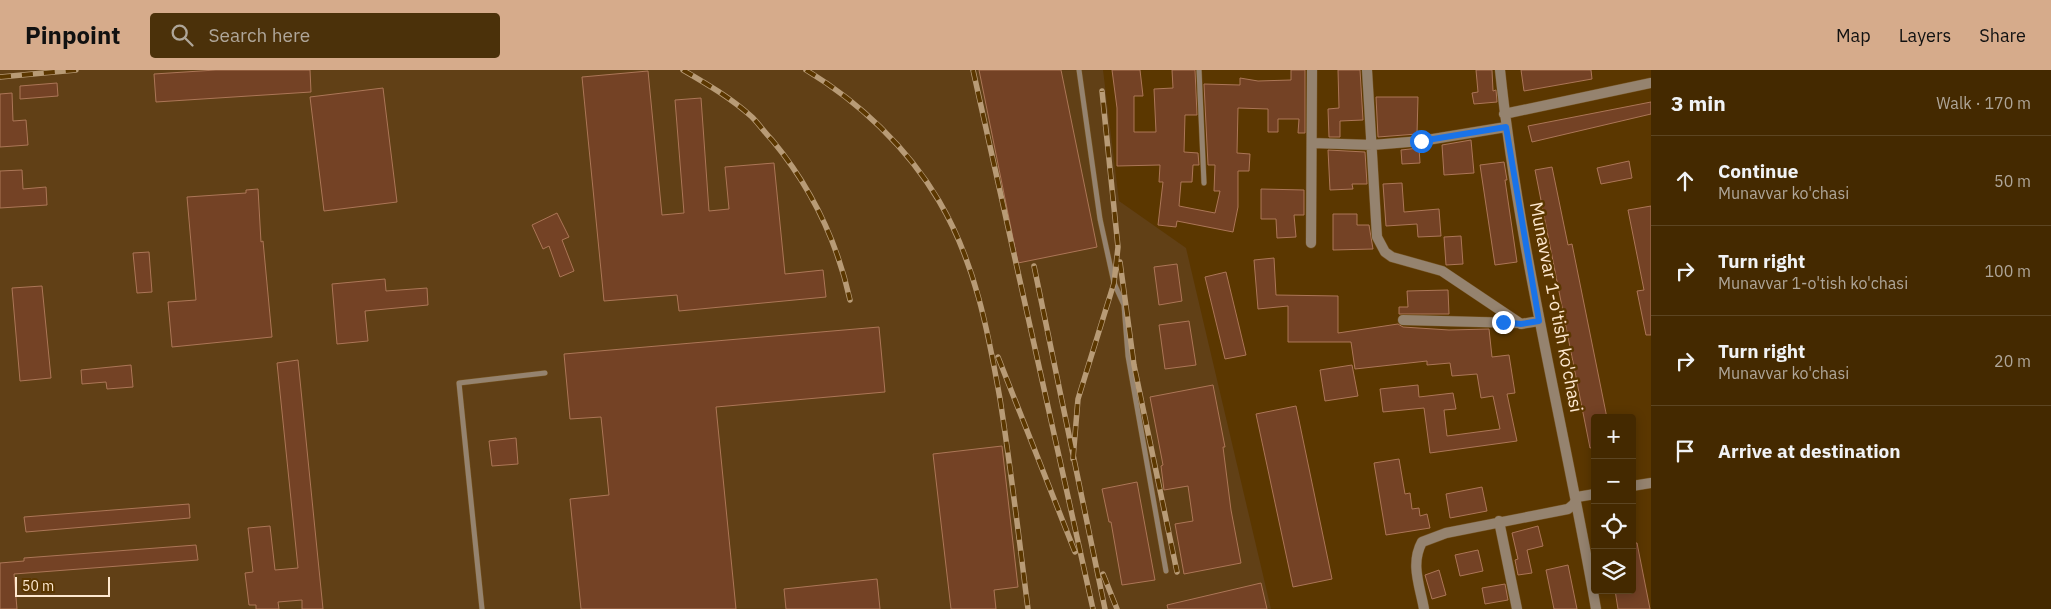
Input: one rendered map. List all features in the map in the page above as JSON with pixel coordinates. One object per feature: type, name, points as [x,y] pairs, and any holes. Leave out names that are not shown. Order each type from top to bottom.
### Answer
[{"type":"street","points":[[1311,243],[1312,70]]},
{"type":"street","points":[[1367,70],[1377,236],[1385,252],[1400,260],[1442,271],[1521,324]]},
{"type":"street","name":"Munavvar 1-o'tish ko'chasi","points":[[1500,70],[1506,127],[1539,321],[1577,497],[1596,609]]},
{"type":"street","points":[[1504,114],[1651,83]]},
{"type":"street","points":[[1312,143],[1372,145],[1421,141],[1506,127]]},
{"type":"street","points":[[1403,320],[1521,324],[1539,321]]},
{"type":"street","points":[[1636,485],[1651,483]]},
{"type":"street","points":[[1424,609],[1416,566],[1417,554],[1422,542],[1434,536],[1499,521],[1568,509],[1574,504],[1577,497],[1591,495]]},
{"type":"street","points":[[1499,521],[1517,609]]},
{"type":"lane","points":[[1079,70],[1100,219],[1114,283],[1124,305],[1128,356],[1166,571]]},
{"type":"lane","points":[[1198,70],[1204,183]]},
{"type":"lane","points":[[482,609],[459,383],[545,373]]},
{"type":"shaded area","points":[[0,70],[1103,70],[1119,201],[1186,248],[1271,609],[0,609]]},
{"type":"building","points":[[216,70],[310,70],[311,92],[156,102],[154,74]]},
{"type":"building","points":[[979,70],[1061,70],[1097,247],[1018,263]]},
{"type":"building","points":[[1112,70],[1140,70],[1143,96],[1134,96],[1134,132],[1156,132],[1154,89],[1173,88],[1172,70],[1195,70],[1197,115],[1185,115],[1184,152],[1198,153],[1199,165],[1193,165],[1192,182],[1181,182],[1179,206],[1215,213],[1220,191],[1214,191],[1215,165],[1208,165],[1204,84],[1240,85],[1240,78],[1258,81],[1291,80],[1291,70],[1305,70],[1305,133],[1298,133],[1299,119],[1278,119],[1278,132],[1268,132],[1268,109],[1238,108],[1237,153],[1250,154],[1249,171],[1238,171],[1238,207],[1233,232],[1177,221],[1176,227],[1158,225],[1163,182],[1159,182],[1160,165],[1117,166],[1117,108]]},
{"type":"building","points":[[1338,70],[1360,70],[1363,120],[1340,121],[1340,137],[1329,137],[1328,109],[1339,108]]},
{"type":"building","points":[[1476,70],[1492,70],[1493,91],[1496,90],[1497,102],[1474,104],[1472,93],[1478,92]]},
{"type":"building","points":[[1521,70],[1591,70],[1592,79],[1524,91]]},
{"type":"building","points":[[648,71],[662,215],[684,213],[675,100],[701,98],[709,211],[729,209],[725,167],[774,163],[785,274],[823,270],[826,297],[679,311],[677,295],[604,301],[582,77]]},
{"type":"building","points":[[57,83],[58,96],[20,99],[20,86]]},
{"type":"building","points":[[383,88],[397,202],[324,211],[310,97]]},
{"type":"building","points":[[12,93],[13,121],[26,120],[28,145],[0,147],[0,94]]},
{"type":"building","points":[[1376,97],[1418,97],[1417,134],[1378,137]]},
{"type":"building","points":[[1651,102],[1651,114],[1532,142],[1528,126]]},
{"type":"building","points":[[1471,140],[1474,173],[1444,175],[1442,145]]},
{"type":"building","points":[[1419,148],[1420,163],[1402,164],[1401,150]]},
{"type":"building","points":[[1328,150],[1365,152],[1367,184],[1352,184],[1353,189],[1330,190]]},
{"type":"building","points":[[1629,161],[1632,178],[1601,184],[1597,168]]},
{"type":"building","points":[[1504,162],[1517,262],[1495,265],[1480,165]]},
{"type":"building","points":[[1552,167],[1568,245],[1572,244],[1606,414],[1591,414],[1590,448],[1535,170]]},
{"type":"building","points":[[22,170],[23,189],[46,187],[47,205],[0,208],[0,171]]},
{"type":"building","points":[[1402,183],[1404,212],[1439,209],[1441,236],[1418,237],[1417,224],[1386,226],[1383,184]]},
{"type":"building","points":[[258,189],[261,242],[263,241],[272,337],[172,347],[168,302],[196,300],[187,197],[246,193],[246,190]]},
{"type":"building","points":[[1261,189],[1304,190],[1304,215],[1294,215],[1296,237],[1277,238],[1276,219],[1261,219]]},
{"type":"building","points":[[1651,206],[1651,335],[1646,335],[1637,291],[1644,290],[1628,210]]},
{"type":"building","points":[[557,213],[569,237],[562,240],[574,271],[560,277],[549,246],[543,249],[532,225]]},
{"type":"building","points":[[1333,214],[1357,214],[1357,225],[1369,225],[1373,249],[1333,250]]},
{"type":"building","points":[[1461,236],[1463,264],[1446,265],[1444,237]]},
{"type":"building","points":[[149,252],[152,292],[137,293],[133,253]]},
{"type":"building","points":[[1274,258],[1276,295],[1338,296],[1338,333],[1398,324],[1403,327],[1449,330],[1489,329],[1492,357],[1509,355],[1515,393],[1507,394],[1517,441],[1430,453],[1424,408],[1383,412],[1380,389],[1418,385],[1419,397],[1453,393],[1456,409],[1444,410],[1447,436],[1500,429],[1493,396],[1481,398],[1477,374],[1452,376],[1450,363],[1427,365],[1427,361],[1355,369],[1351,342],[1288,342],[1288,306],[1258,309],[1254,260]]},
{"type":"building","points":[[1177,264],[1182,301],[1159,305],[1154,267]]},
{"type":"building","points":[[1226,272],[1246,355],[1225,359],[1205,277]]},
{"type":"building","points":[[385,279],[386,291],[427,288],[428,305],[365,311],[368,341],[337,344],[332,284]]},
{"type":"building","points":[[42,286],[51,378],[20,381],[12,288]]},
{"type":"building","points":[[1448,290],[1449,314],[1399,314],[1399,307],[1408,307],[1407,291]]},
{"type":"building","points":[[1189,321],[1196,365],[1165,369],[1159,325]]},
{"type":"building","points":[[879,327],[885,392],[716,407],[736,609],[581,609],[570,499],[609,495],[601,417],[570,419],[564,354]]},
{"type":"building","points":[[298,360],[323,609],[302,609],[302,600],[278,602],[279,609],[256,609],[256,605],[249,605],[245,573],[253,572],[248,528],[270,526],[275,570],[298,568],[277,363]]},
{"type":"building","points":[[131,365],[133,387],[107,389],[106,382],[82,384],[81,370]]},
{"type":"building","points":[[1352,365],[1358,396],[1325,401],[1320,370]]},
{"type":"building","points":[[1213,385],[1225,447],[1223,447],[1231,510],[1241,563],[1184,574],[1175,524],[1193,521],[1188,486],[1164,490],[1161,466],[1163,465],[1150,397]]},
{"type":"building","points":[[1296,406],[1332,579],[1293,587],[1256,414]]},
{"type":"building","points":[[516,438],[518,464],[492,466],[489,441]]},
{"type":"building","points":[[1002,446],[1018,587],[994,590],[996,609],[951,609],[933,454]]},
{"type":"building","points":[[1399,459],[1405,494],[1410,493],[1412,509],[1419,508],[1420,516],[1427,514],[1430,528],[1386,535],[1374,463]]},
{"type":"building","points":[[1137,482],[1155,580],[1122,585],[1111,522],[1109,522],[1102,489]]},
{"type":"building","points":[[1482,487],[1487,511],[1450,518],[1446,494]]},
{"type":"building","points":[[189,504],[190,518],[26,532],[24,517]]},
{"type":"building","points":[[1538,526],[1543,546],[1527,550],[1532,573],[1518,575],[1515,560],[1518,559],[1512,533]]},
{"type":"building","points":[[1637,543],[1650,609],[1618,609],[1616,594],[1636,594]]},
{"type":"building","points":[[196,545],[198,560],[14,574],[17,609],[0,609],[0,563],[24,561],[24,558]]},
{"type":"building","points":[[1478,550],[1483,571],[1460,576],[1455,555]]},
{"type":"building","points":[[1568,565],[1577,609],[1554,609],[1546,570]]},
{"type":"building","points":[[1439,570],[1446,595],[1432,599],[1425,575]]},
{"type":"building","points":[[877,579],[880,609],[786,609],[784,589]]},
{"type":"building","points":[[1261,583],[1267,609],[1168,609],[1167,605]]},
{"type":"building","points":[[1505,584],[1508,600],[1485,604],[1482,588]]},
{"type":"railway","points":[[0,77],[76,70]]},
{"type":"railway","points":[[683,70],[744,110],[786,158],[821,216],[838,257],[850,300]]},
{"type":"railway","points":[[806,70],[845,96],[897,144],[939,201],[962,248],[985,323],[1000,399],[1028,609]]},
{"type":"railway","points":[[973,70],[1093,609]]},
{"type":"railway","points":[[1073,459],[1078,399],[1114,283],[1118,247],[1102,91]]},
{"type":"railway","points":[[1120,262],[1134,365],[1177,572]]},
{"type":"railway","points":[[1034,266],[1105,609]]},
{"type":"railway","points":[[998,357],[1075,552]]},
{"type":"railway","points":[[1103,574],[1117,609]]},
{"type":"route","points":[[1421,141],[1506,127],[1539,321],[1521,324],[1503,322]]}]
